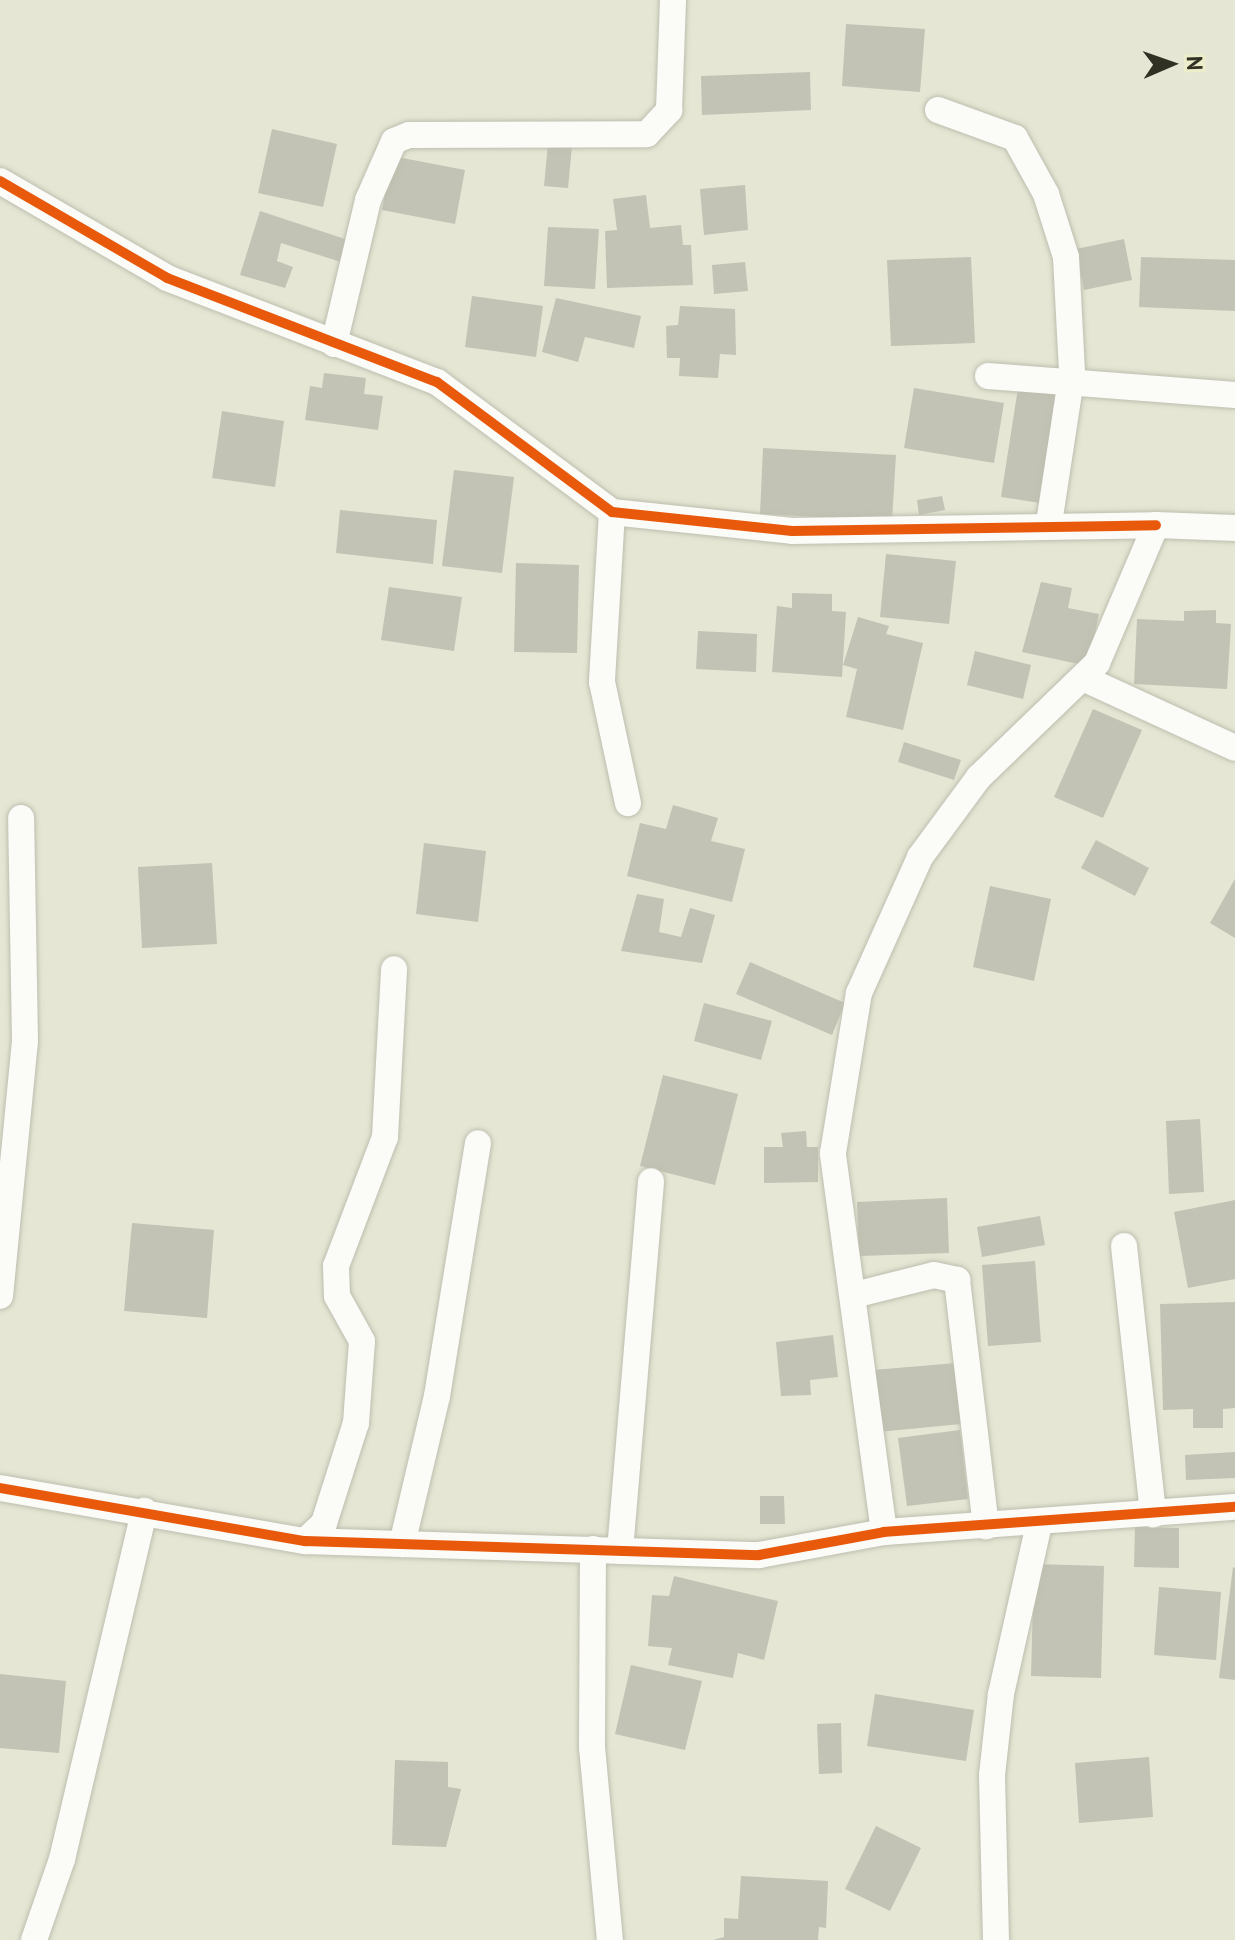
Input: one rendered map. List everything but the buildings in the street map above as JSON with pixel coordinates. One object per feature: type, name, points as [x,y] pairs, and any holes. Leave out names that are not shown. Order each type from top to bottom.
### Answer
[{"type":"street","points":[[334,344],[368,200],[394,141],[409,135],[647,134],[669,110],[673,0]]},
{"type":"street","points":[[938,110],[1015,138],[1032,162],[1066,257],[1074,329],[1070,382],[1049,524]]},
{"type":"street","points":[[0,181],[167,278],[468,400],[612,512],[792,531],[1049,524],[1235,528]]},
{"type":"street","points":[[988,376],[1235,395]]},
{"type":"street","points":[[612,512],[602,682],[628,803]]},
{"type":"street","points":[[884,1532],[833,1153],[859,993],[920,857],[979,777],[1097,663],[1156,525]]},
{"type":"street","points":[[1083,678],[1235,748]]},
{"type":"street","points":[[0,1296],[25,1041],[21,818]]},
{"type":"street","points":[[305,1541],[324,1523],[356,1423],[362,1341],[337,1296],[336,1266],[363,1209],[385,1137],[394,969]]},
{"type":"street","points":[[402,1544],[437,1396],[478,1143]]},
{"type":"street","points":[[620,1551],[651,1181]]},
{"type":"street","points":[[1124,1246],[1153,1514]]},
{"type":"street","points":[[854,1295],[934,1275],[957,1280],[986,1526]]},
{"type":"street","points":[[0,1488],[305,1541],[759,1555],[884,1532],[1039,1524],[1235,1507]]},
{"type":"street","points":[[34,1940],[62,1859],[144,1511]]},
{"type":"street","points":[[996,1940],[992,1775],[1001,1694],[1039,1524]]},
{"type":"street","points":[[593,1549],[593,1762],[610,1940]]},
{"type":"cycle path","points":[[0,181],[167,278],[437,382],[612,512],[792,531],[1156,525]]},
{"type":"cycle path","points":[[0,1488],[305,1541],[759,1555],[884,1532],[1235,1507]]}]
